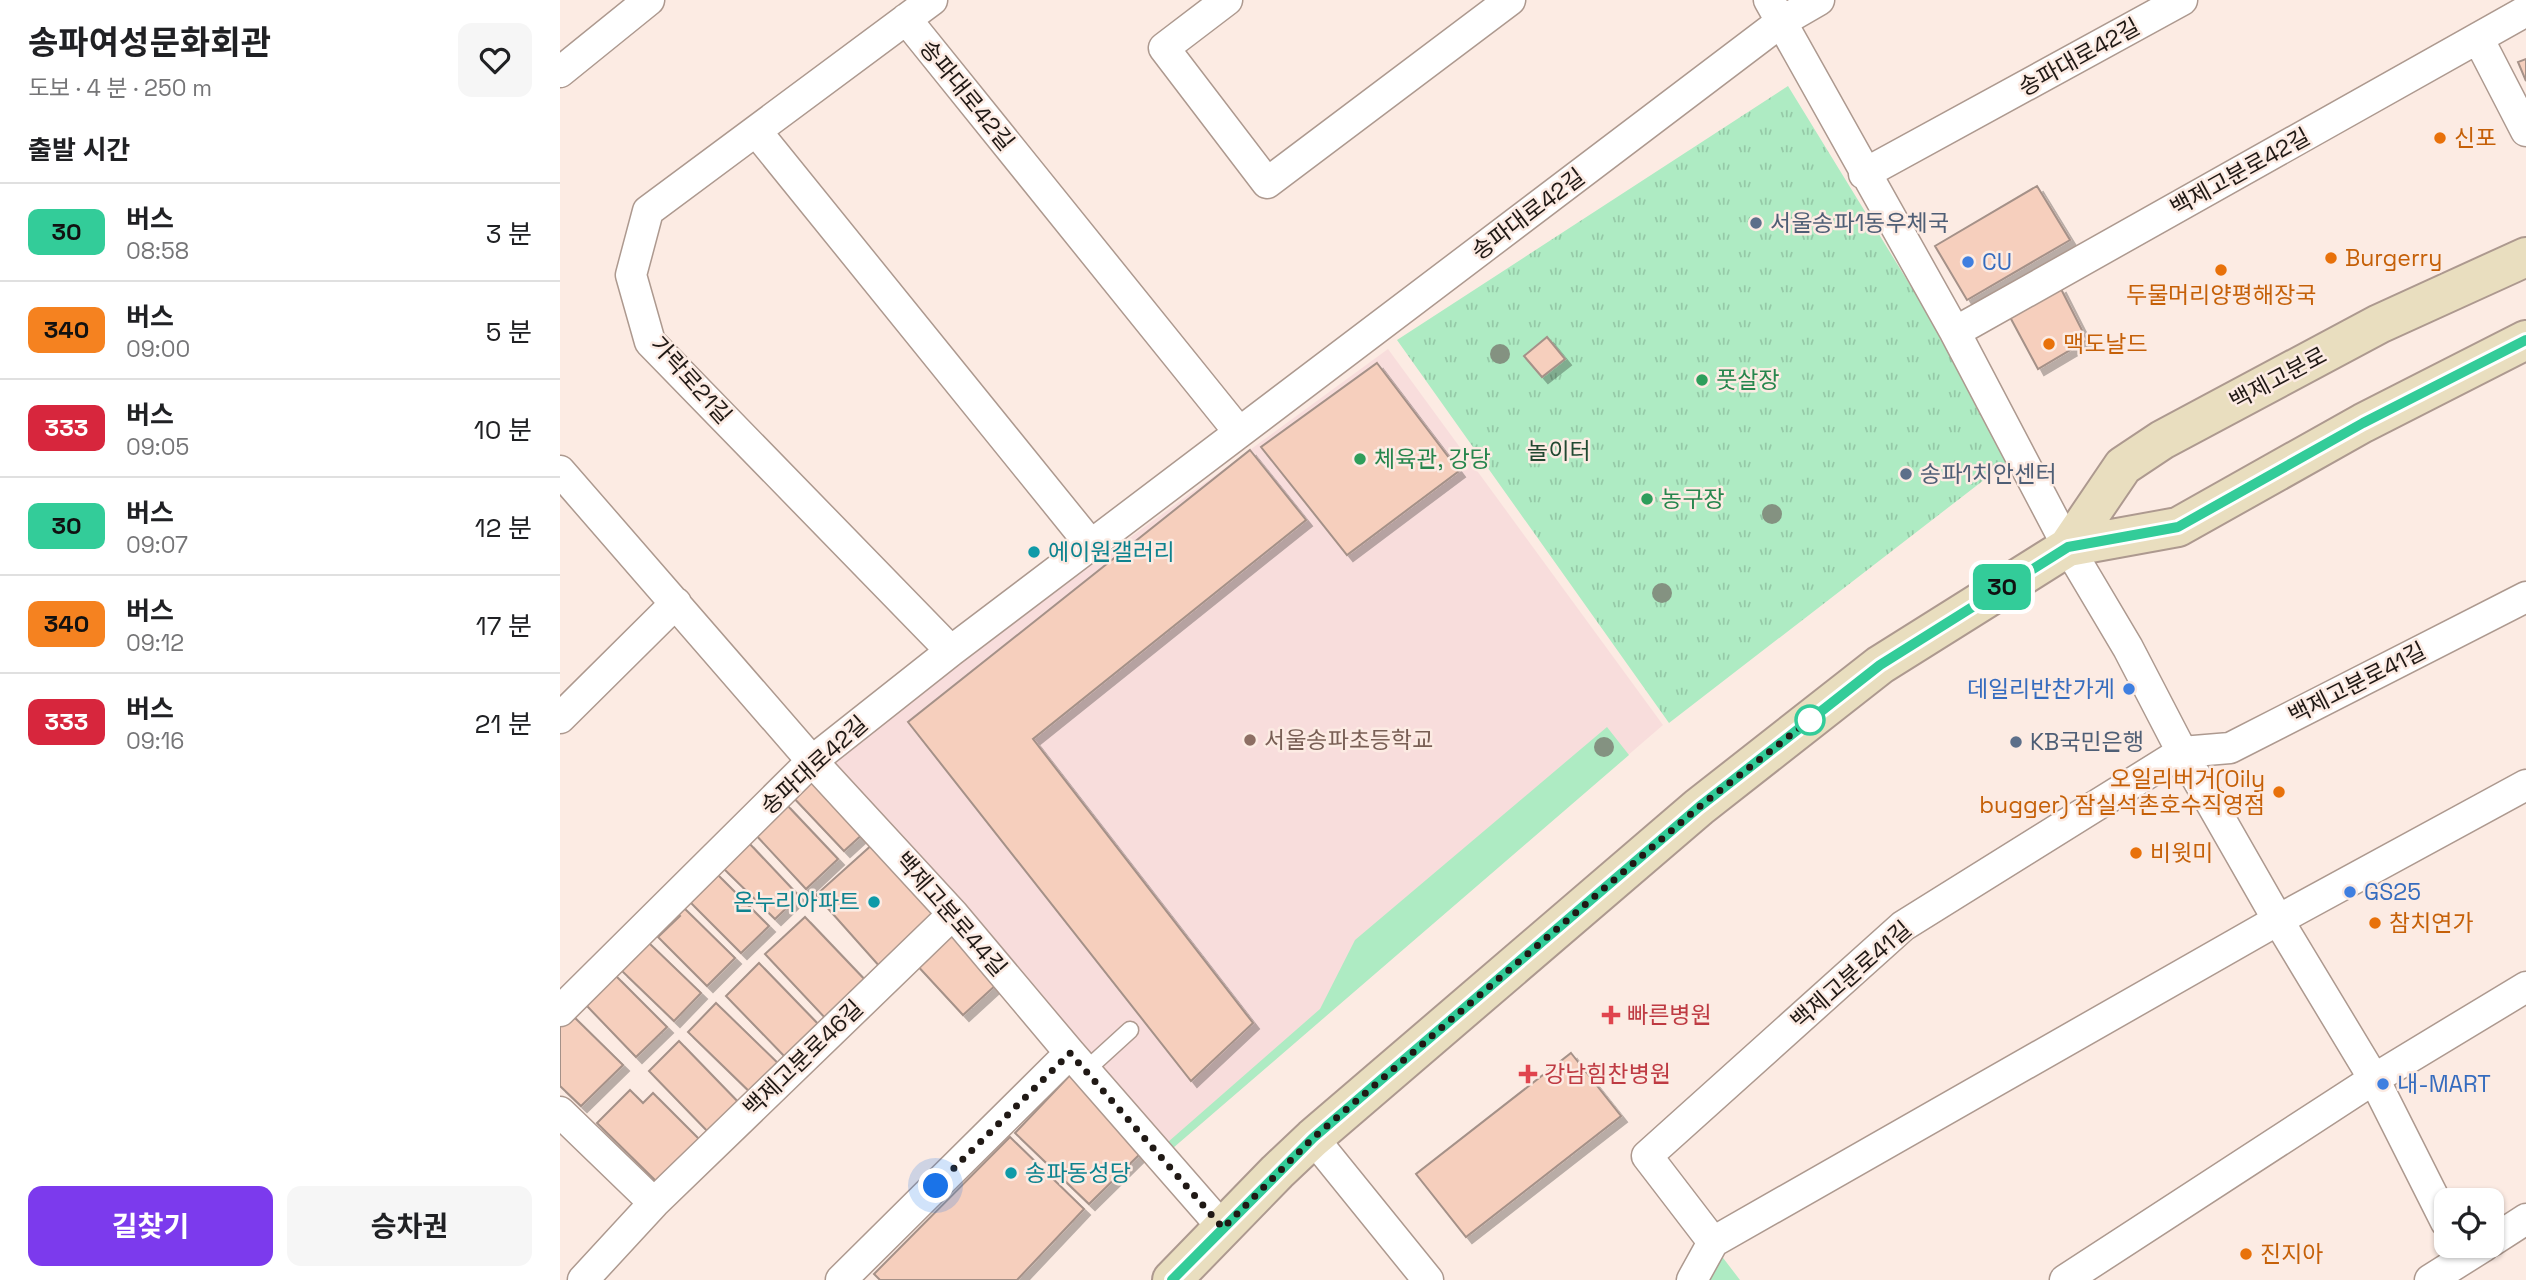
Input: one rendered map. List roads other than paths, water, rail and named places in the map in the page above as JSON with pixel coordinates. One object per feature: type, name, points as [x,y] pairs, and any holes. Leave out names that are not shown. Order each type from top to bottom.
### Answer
[{"type":"main road","name":"백제고분로","points":[[2068,547],[2123,466],[2162,440],[2379,324],[2526,257]]},
{"type":"main road","name":"백제고분로","points":[[1172,1280],[1313,1138],[1699,807],[1880,665],[2068,547],[2178,527],[2363,423],[2526,340]]},
{"type":"street","points":[[560,72],[649,0]]},
{"type":"street","name":"가락로21길","points":[[932,0],[648,211],[631,275],[650,342],[951,651]]},
{"type":"street","points":[[1227,0],[1164,48],[1268,183],[1510,0]]},
{"type":"street","name":"송파대로42길","points":[[560,1011],[813,761],[951,651],[1239,432],[1775,11],[1819,0]]},
{"type":"street","name":"송파대로42길","points":[[1864,174],[2182,0]]},
{"type":"street","points":[[1775,11],[1955,332],[2068,547],[2128,648],[2182,752],[2278,920],[2374,1079],[2434,1198]]},
{"type":"street","name":"백제고분로42길","points":[[1955,332],[2526,11]]},
{"type":"street","name":"송파대로42길","points":[[906,19],[1239,432]]},
{"type":"street","points":[[2478,38],[2526,131]]},
{"type":"street","points":[[755,131],[1091,545]]},
{"type":"street","name":"백제고분로44길","points":[[560,471],[813,761],[953,914],[1077,1062],[1223,1228]]},
{"type":"street","name":"백제고분로41길","points":[[1713,1242],[1647,1156],[1903,926],[2182,752],[2230,748],[2526,597]]},
{"type":"street","points":[[560,718],[676,603]]},
{"type":"street","points":[[1692,1280],[1713,1242],[2278,920],[2526,785]]},
{"type":"street","name":"백제고분로46길","points":[[583,1280],[654,1203],[953,914]]},
{"type":"street","points":[[2065,1280],[2374,1079],[2526,987]]},
{"type":"street","points":[[841,1280],[1077,1062]]},
{"type":"street","points":[[560,1112],[654,1203]]},
{"type":"street","points":[[1313,1138],[1428,1280]]},
{"type":"street","points":[[2504,1233],[2526,1219]]},
{"type":"street","points":[[2430,1280],[2469,1258]]},
{"type":"lane","points":[[1077,1062],[1130,1030]]},
{"type":"place","name":"신포","points":[[2440,138]]},
{"type":"place","name":"서울송파1동우체국","points":[[1756,223]]},
{"type":"place","name":"Burgerry","points":[[2331,258]]},
{"type":"place","name":"CU","points":[[1968,262]]},
{"type":"place","name":"두물머리양평해장국","points":[[2221,270]]},
{"type":"place","name":"맥도날드","points":[[2049,344]]},
{"type":"place","name":"풋살장","points":[[1702,380]]},
{"type":"place","name":"체육관, 강당","points":[[1360,459]]},
{"type":"place","name":"송파1치안센터","points":[[1906,474]]},
{"type":"place","name":"농구장","points":[[1647,499]]},
{"type":"place","name":"에이원갤러리","points":[[1034,552]]},
{"type":"place","name":"데일리반찬가게","points":[[2129,689]]},
{"type":"place","name":"서울송파초등학교","points":[[1250,740]]},
{"type":"place","name":"KB국민은행","points":[[2016,742]]},
{"type":"place","name":"오일리버거(Oily bugger) 잠실석촌호수직영점","points":[[2279,792]]},
{"type":"place","name":"비윗미","points":[[2136,853]]},
{"type":"place","name":"GS25","points":[[2350,892]]},
{"type":"place","name":"온누리아파트","points":[[874,902]]},
{"type":"place","name":"참치연가","points":[[2375,923]]},
{"type":"place","name":"빠른병원","points":[[1611,1015]]},
{"type":"place","name":"강남힘찬병원","points":[[1528,1074]]},
{"type":"place","name":"내-MART","points":[[2383,1084]]},
{"type":"place","name":"송파동성당","points":[[1011,1173]]},
{"type":"place","name":"진지아","points":[[2246,1254]]},
{"type":"park label","name":"놀이터","points":[[1559,451]]}]
